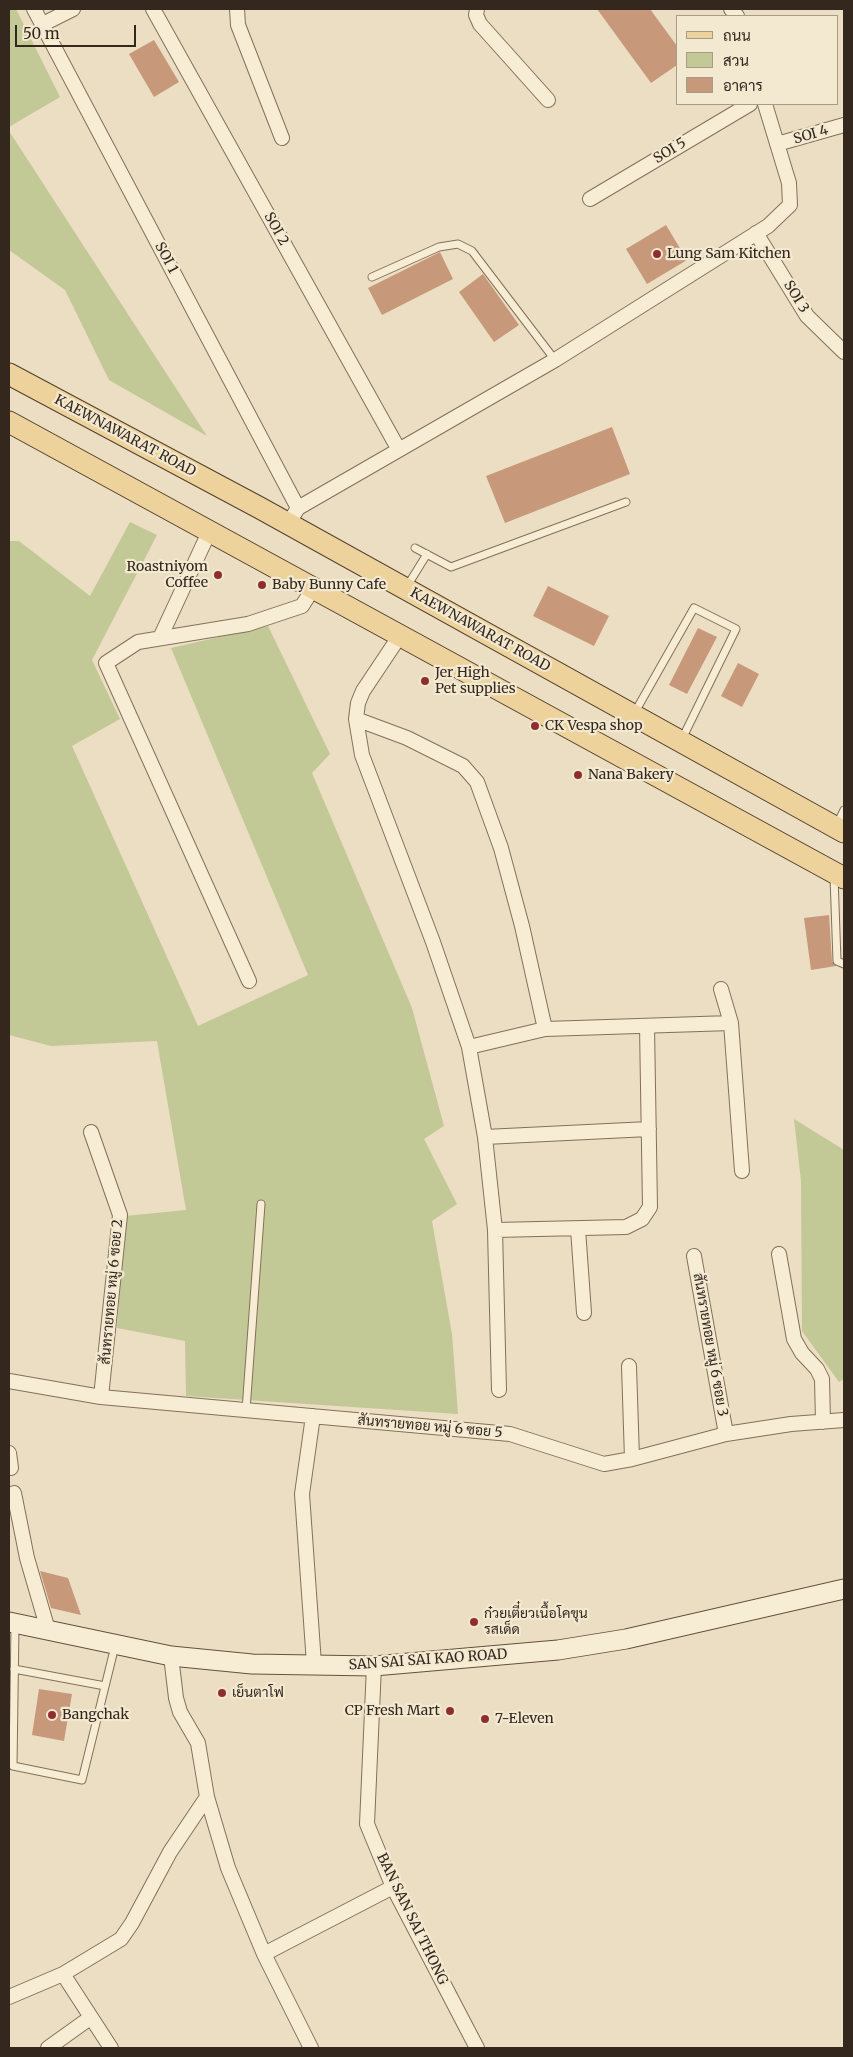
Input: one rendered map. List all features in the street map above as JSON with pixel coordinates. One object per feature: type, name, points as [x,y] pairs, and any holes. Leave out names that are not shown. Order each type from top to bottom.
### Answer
[{"type":"main road","name":"KAEWNAWARAT ROAD","points":[[9,374],[293,516],[405,589],[681,741],[841,823]]},
{"type":"main road","points":[[9,422],[401,634],[839,875]]},
{"type":"main road","name":"SAN SAI SAI KAO ROAD","points":[[12,1622],[116,1646],[171,1656],[252,1664],[374,1666],[558,1650],[606,1643],[841,1593]]},
{"type":"street","name":"SOI 1","points":[[34,9],[293,516]]},
{"type":"street","points":[[43,24],[73,9]]},
{"type":"street","name":"SOI 2","points":[[152,9],[398,450]]},
{"type":"street","points":[[237,9],[238,25],[282,138]]},
{"type":"street","points":[[477,9],[476,15],[480,24],[548,100]]},
{"type":"street","name":"SOI 5","points":[[590,199],[748,105]]},
{"type":"street","points":[[293,516],[398,450],[555,360],[756,234],[790,206],[789,183],[765,105]]},
{"type":"street","name":"SOI 4","points":[[777,144],[844,125]]},
{"type":"street","name":"SOI 3","points":[[756,234],[807,316],[842,348]]},
{"type":"street","points":[[160,638],[210,530]]},
{"type":"street","points":[[249,980],[106,663],[138,642],[248,624],[302,606],[314,587]]},
{"type":"street","points":[[401,634],[363,691],[358,703],[356,719],[362,755],[433,942],[469,1047],[485,1137],[495,1230],[500,1390]]},
{"type":"street","points":[[356,719],[407,738],[463,766],[477,782],[501,848],[522,926],[545,1029]]},
{"type":"street","points":[[721,989],[731,1022],[742,1171]]},
{"type":"street","points":[[469,1047],[545,1029],[731,1022]]},
{"type":"street","points":[[495,1230],[626,1227],[642,1220],[650,1207],[647,1026]]},
{"type":"street","points":[[485,1137],[649,1129]]},
{"type":"street","name":"สันทรายทอย หมู่ 6 ซอย 2","points":[[91,1132],[120,1215],[101,1397]]},
{"type":"street","points":[[578,1229],[584,1314]]},
{"type":"street","points":[[779,1254],[794,1339],[802,1353],[817,1368],[822,1379],[823,1422]]},
{"type":"street","name":"สันทรายทอย หมู่ 6 ซอย 3","points":[[694,1256],[726,1434]]},
{"type":"street","points":[[629,1366],[632,1459]]},
{"type":"street","name":"สันทรายทอย หมู่ 6 ซอย 5","points":[[9,1384],[101,1397],[510,1434],[604,1464],[632,1459],[726,1434],[844,1420]]},
{"type":"street","points":[[313,1416],[302,1494],[314,1664]]},
{"type":"street","points":[[9,1453],[11,1468]]},
{"type":"street","points":[[14,1493],[27,1558],[48,1630]]},
{"type":"street","points":[[171,1656],[176,1698],[180,1712],[198,1743],[207,1797],[228,1868],[264,1954],[311,2048]]},
{"type":"street","name":"BAN SAN SAI THONG","points":[[374,1666],[367,1824],[393,1887],[477,2048]]},
{"type":"street","points":[[9,1997],[64,1974],[121,1939],[132,1923],[170,1852],[207,1797]]},
{"type":"street","points":[[264,1954],[393,1887]]},
{"type":"street","points":[[64,1974],[90,2018],[111,2048]]},
{"type":"street","points":[[48,2048],[90,2018]]},
{"type":"lane","points":[[372,277],[439,247],[458,244],[472,251],[483,264],[555,360]]},
{"type":"lane","points":[[415,548],[451,567],[626,502]]},
{"type":"lane","points":[[405,589],[427,554]]},
{"type":"lane","points":[[634,715],[694,608],[736,629],[681,741]]},
{"type":"lane","points":[[839,875],[838,961],[844,964]]},
{"type":"lane","points":[[246,1410],[261,1204]]},
{"type":"lane","points":[[12,1622],[14,1669],[13,1766],[82,1780],[116,1646]]},
{"type":"lane","points":[[14,1669],[105,1686]]},
{"type":"green space","points":[[9,9],[16,9],[60,97],[9,127]]},
{"type":"green space","points":[[9,131],[207,436],[109,380],[65,290],[9,250]]},
{"type":"green space","points":[[130,522],[157,535],[92,660],[120,719],[72,746],[198,1026],[308,975],[171,648],[268,626],[330,754],[312,773],[412,1008],[444,1126],[424,1139],[457,1204],[432,1221],[452,1334],[458,1414],[186,1396],[185,1341],[117,1328],[125,1216],[186,1210],[157,1041],[51,1046],[9,1035],[9,541],[19,541],[90,596]]},
{"type":"green space","points":[[794,1119],[844,1150],[844,1379],[839,1382],[802,1331],[801,1181]]},
{"type":"building","points":[[597,9],[650,9],[676,45],[676,66],[651,83]]},
{"type":"building","points":[[154,40],[179,82],[154,97],[129,54]]},
{"type":"building","name":"Lung Sam Kitchen","points":[[666,225],[687,260],[647,284],[626,249]]},
{"type":"building","points":[[440,252],[453,279],[382,315],[368,288]]},
{"type":"building","points":[[483,274],[519,325],[494,342],[459,292]]},
{"type":"building","points":[[612,427],[630,474],[505,523],[486,476]]},
{"type":"building","points":[[548,586],[609,616],[594,646],[533,616]]},
{"type":"building","points":[[698,628],[717,637],[687,694],[669,685]]},
{"type":"building","points":[[738,663],[759,674],[742,707],[721,696]]},
{"type":"building","points":[[829,915],[832,961],[836,966],[811,970],[804,918]]},
{"type":"building","points":[[40,1571],[68,1578],[81,1615],[51,1608]]},
{"type":"building","name":"Bangchak","points":[[39,1689],[72,1694],[64,1741],[32,1735]]},
{"type":"place","name":"Lung Sam Kitchen","points":[[657,254]]},
{"type":"place","name":"Roastniyom Coffee","points":[[218,575]]},
{"type":"place","name":"Baby Bunny Cafe","points":[[262,585]]},
{"type":"place","name":"Jer High Pet supplies","points":[[425,681]]},
{"type":"place","name":"CK Vespa shop","points":[[535,726]]},
{"type":"place","name":"Nana Bakery","points":[[578,775]]},
{"type":"place","name":"ก๋วยเตี๋ยวเนื้อโคขุน รสเด็ด","points":[[474,1622]]},
{"type":"place","name":"เย็นตาโฟ","points":[[222,1693]]},
{"type":"place","name":"CP Fresh Mart","points":[[450,1711]]},
{"type":"place","name":"Bangchak","points":[[52,1715]]},
{"type":"place","name":"7-Eleven","points":[[485,1719]]}]
